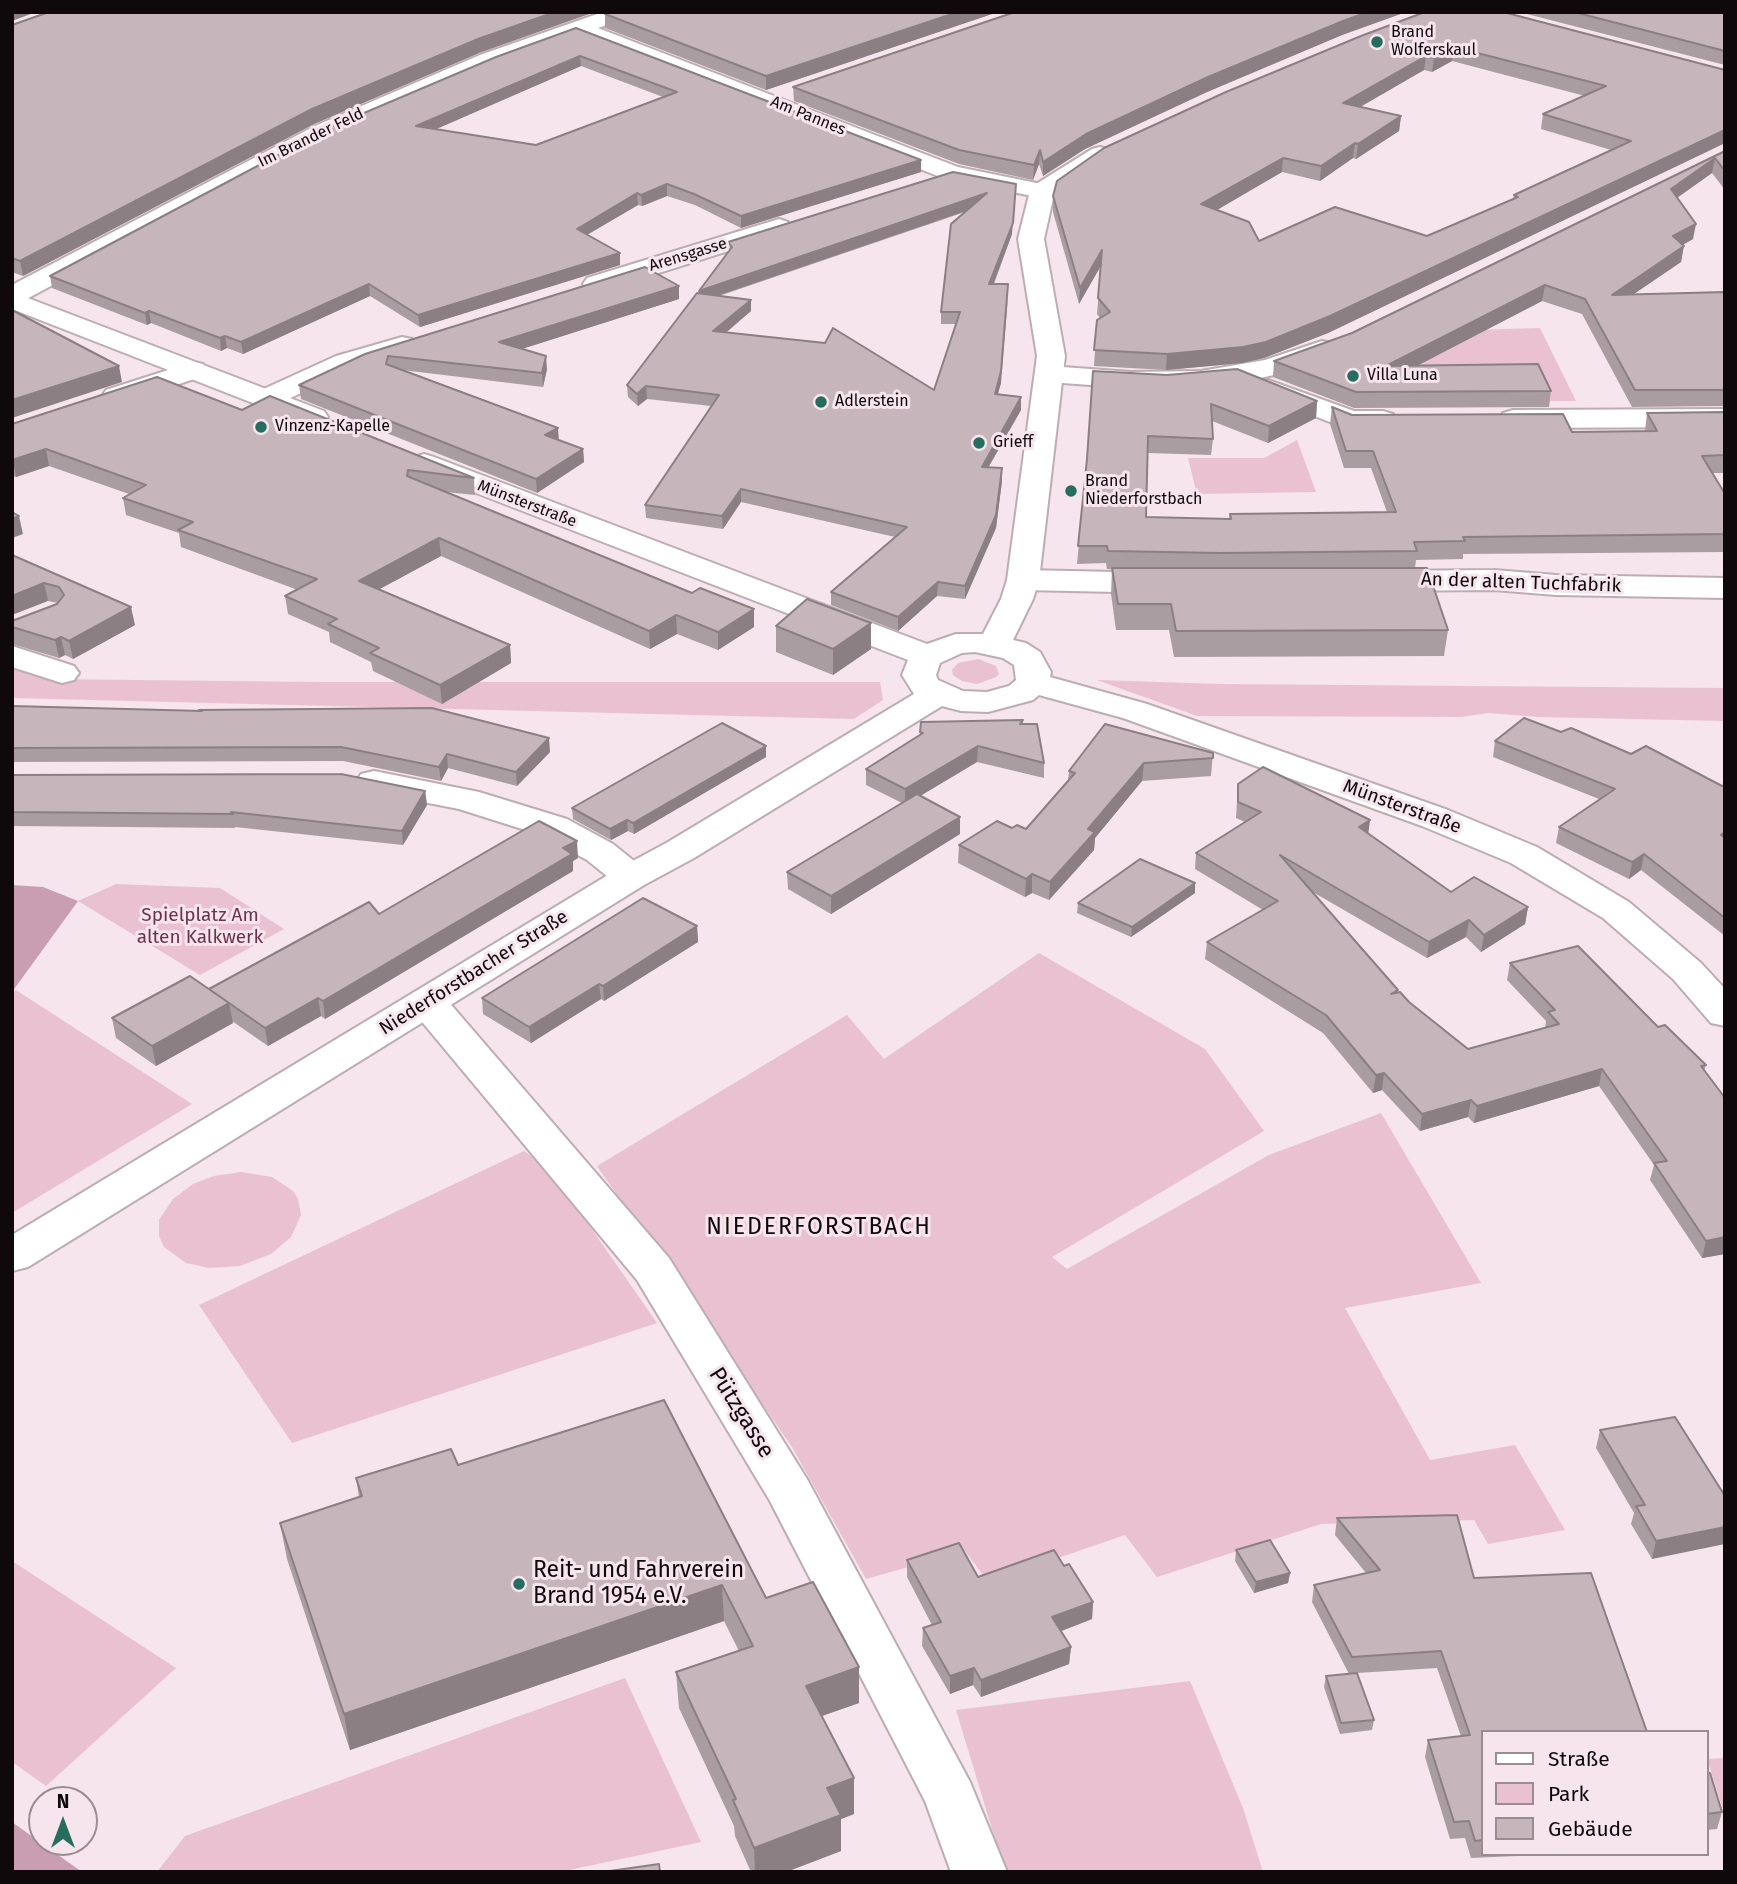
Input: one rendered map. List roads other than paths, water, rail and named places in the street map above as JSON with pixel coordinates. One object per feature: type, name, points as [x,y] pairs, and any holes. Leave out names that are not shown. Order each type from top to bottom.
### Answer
[{"type":"street","name":"Im Brander Feld","points":[[12,298],[323,131],[488,60],[624,12]]},
{"type":"street","name":"Am Pannes","points":[[577,29],[952,173],[1042,191]]},
{"type":"street","points":[[767,100],[793,91]]},
{"type":"street","points":[[994,644],[1017,599],[1023,580],[1051,356],[1031,239],[1042,191],[1094,156],[1118,145]]},
{"type":"street","points":[[912,185],[952,173]]},
{"type":"street","name":"Arensgasse","points":[[570,292],[807,218]]},
{"type":"street","points":[[12,298],[338,428]]},
{"type":"street","points":[[1049,373],[1166,381],[1242,374],[1307,355],[1350,335]]},
{"type":"street","points":[[267,398],[346,362],[425,338]]},
{"type":"street","points":[[1242,374],[1250,381],[1350,420],[1394,420],[1273,367]]},
{"type":"street","points":[[90,405],[193,370]]},
{"type":"street","points":[[1485,420],[1725,418]]},
{"type":"street","name":"Münsterstraße","points":[[399,453],[928,656]]},
{"type":"street","points":[[1023,580],[1190,583]]},
{"type":"street","name":"An der alten Tuchfabrik","points":[[1342,581],[1494,580],[1556,585],[1725,588]]},
{"type":"street","points":[[956,644],[994,644],[1014,650],[1028,659],[1034,672],[1033,683],[1021,693],[988,702],[961,701],[938,694],[925,686],[919,676],[921,666],[928,656],[956,644]]},
{"type":"street","points":[[12,656],[62,673]]},
{"type":"street","name":"Münsterstraße","points":[[1033,683],[1135,711],[1435,818],[1524,855],[1616,910],[1687,971],[1725,1014]]},
{"type":"street","name":"Niederforstbacher Straße","points":[[12,1256],[631,877],[681,850],[938,694]]},
{"type":"street","points":[[343,775],[466,800],[554,827],[600,852],[631,877]]},
{"type":"street","name":"Pützgasse","points":[[427,1002],[653,1269],[790,1492],[951,1798],[979,1872]]},
{"type":"place","name":"Brand Wolferskaul","points":[[1377,42]]},
{"type":"place","name":"Villa Luna","points":[[1353,376]]},
{"type":"place","name":"Adlerstein","points":[[821,402]]},
{"type":"place","name":"Vinzenz-Kapelle","points":[[261,427]]},
{"type":"place","name":"Grieff","points":[[979,443]]},
{"type":"place","name":"Brand Niederforstbach","points":[[1071,491]]},
{"type":"place","name":"Reit- und Fahrverein Brand 1954 e.V.","points":[[519,1584]]},
{"type":"district","name":"NIEDERFORSTBACH","points":[[819,1228]]},
{"type":"park label","name":"Spielplatz Am alten Kalkwerk","points":[[200,927]]}]
